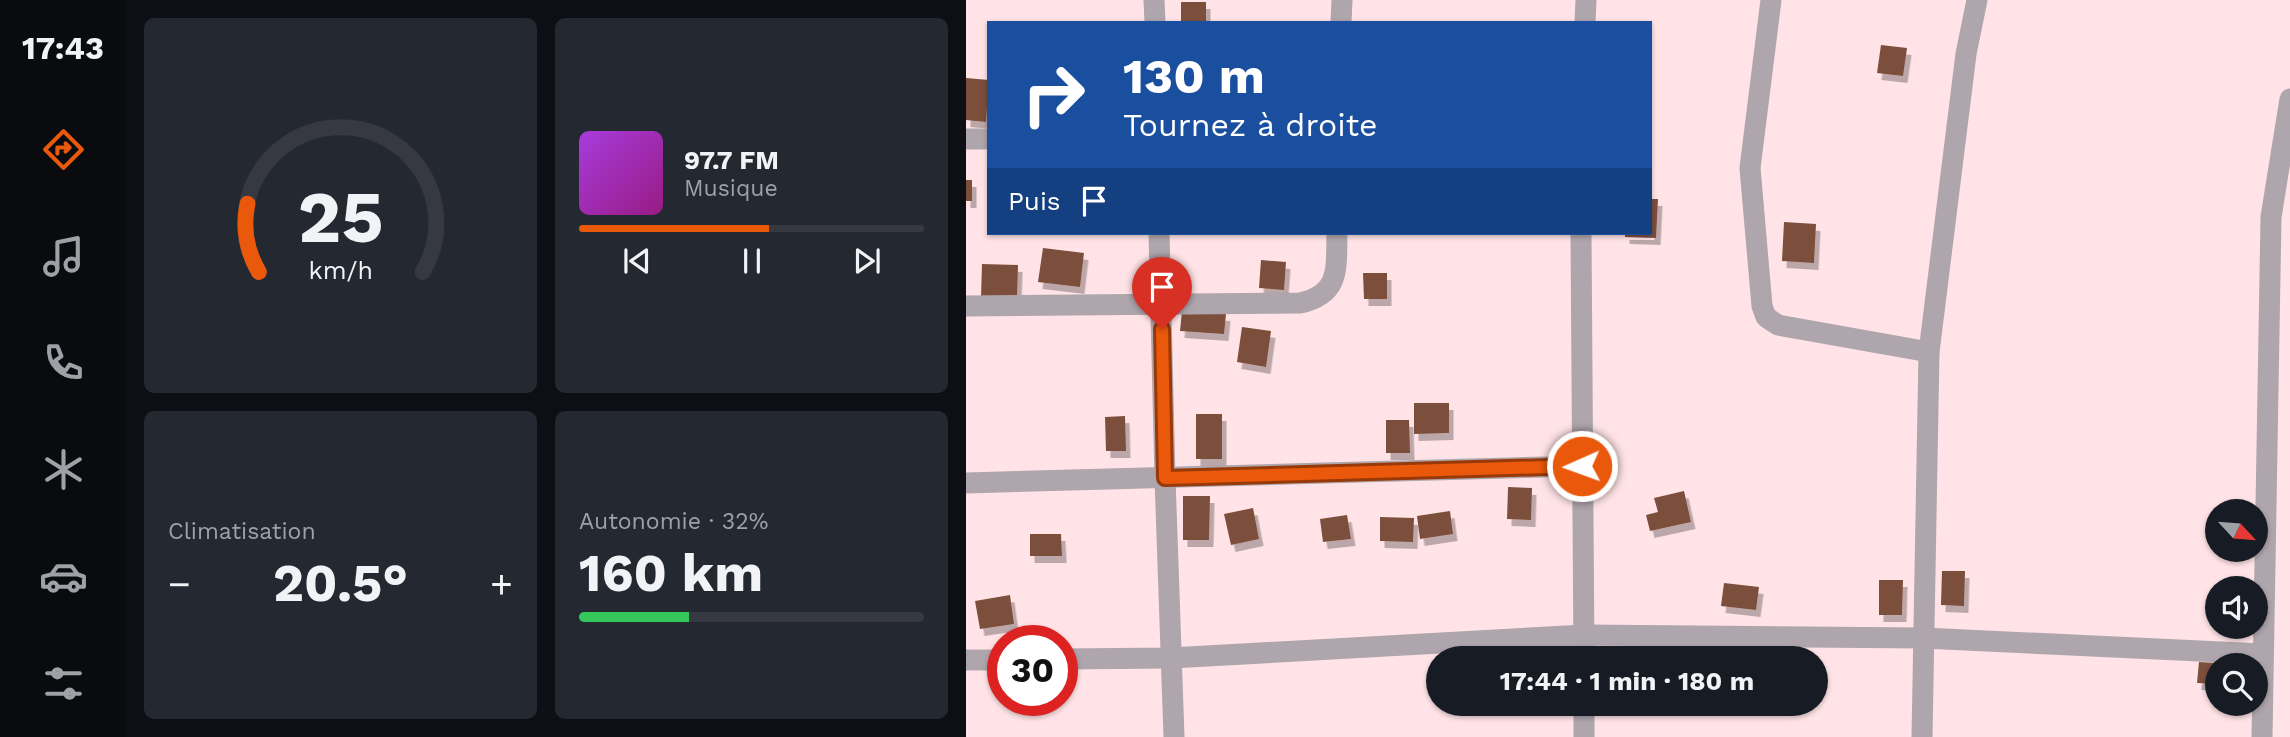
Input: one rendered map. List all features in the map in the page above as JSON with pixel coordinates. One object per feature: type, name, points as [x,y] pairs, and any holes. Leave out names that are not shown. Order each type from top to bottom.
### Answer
[{"type":"street","points":[[1154,0],[1155,21]]},
{"type":"street","points":[[1341,21],[1342,0]]},
{"type":"street","points":[[1586,0],[1586,21]]},
{"type":"street","points":[[1771,0],[1750,168],[1762,306],[1766,317],[1778,325],[1929,352]]},
{"type":"street","points":[[1922,737],[1929,352],[1966,54],[1977,0]]},
{"type":"street","points":[[2263,653],[2270,217],[2290,99]]},
{"type":"street","points":[[966,139],[987,139]]},
{"type":"street","points":[[1160,235],[1174,737]]},
{"type":"street","points":[[966,306],[1300,303],[1315,300],[1325,293],[1333,282],[1336,270],[1336,235]]},
{"type":"street","points":[[1581,235],[1584,646]]},
{"type":"street","points":[[966,483],[1582,466]]},
{"type":"street","points":[[1078,659],[1171,657],[1584,635],[1923,638],[2242,653]]},
{"type":"street","points":[[966,660],[987,660]]},
{"type":"street","points":[[1584,716],[1584,737]]},
{"type":"street","points":[[2262,716],[2262,737]]},
{"type":"building","points":[[1181,2],[1206,2],[1206,21],[1181,21]]},
{"type":"building","points":[[1881,45],[1907,48],[1903,76],[1877,73]]},
{"type":"building","points":[[966,78],[987,80],[986,122],[966,120]]},
{"type":"building","points":[[966,180],[972,180],[972,201],[966,201]]},
{"type":"building","points":[[1652,199],[1658,199],[1656,238],[1625,237],[1652,235]]},
{"type":"building","points":[[1784,222],[1816,224],[1814,263],[1782,261]]},
{"type":"building","points":[[1043,248],[1084,253],[1080,287],[1038,282]]},
{"type":"building","points":[[1261,260],[1286,262],[1284,290],[1259,288]]},
{"type":"building","points":[[982,264],[1018,265],[1017,297],[981,296]]},
{"type":"building","points":[[1363,273],[1387,273],[1387,299],[1364,299]]},
{"type":"building","points":[[1182,311],[1226,314],[1224,334],[1180,331]]},
{"type":"building","points":[[1242,327],[1271,331],[1266,367],[1237,362]]},
{"type":"building","points":[[1414,403],[1449,403],[1449,433],[1414,434]]},
{"type":"building","points":[[1196,414],[1222,414],[1222,459],[1196,459]]},
{"type":"building","points":[[1125,416],[1126,451],[1106,451],[1105,417]]},
{"type":"building","points":[[1386,420],[1409,420],[1410,453],[1386,453]]},
{"type":"building","points":[[1508,487],[1532,488],[1531,520],[1507,519]]},
{"type":"building","points":[[1684,491],[1691,522],[1650,531],[1646,515],[1658,512],[1654,498]]},
{"type":"building","points":[[1183,496],[1210,496],[1209,540],[1183,540]]},
{"type":"building","points":[[1253,508],[1259,539],[1231,545],[1224,514]]},
{"type":"building","points":[[1450,511],[1453,534],[1420,539],[1417,516]]},
{"type":"building","points":[[1347,515],[1351,539],[1323,542],[1320,519]]},
{"type":"building","points":[[1380,517],[1414,518],[1413,542],[1380,541]]},
{"type":"building","points":[[1030,534],[1061,534],[1062,556],[1030,556]]},
{"type":"building","points":[[1942,571],[1965,571],[1964,606],[1941,605]]},
{"type":"building","points":[[1879,580],[1903,580],[1902,615],[1879,615]]},
{"type":"building","points":[[1724,583],[1759,587],[1756,610],[1721,606]]},
{"type":"building","points":[[1010,595],[1014,624],[987,625],[987,628],[980,629],[975,601]]},
{"type":"building","points":[[2199,662],[2205,662],[2205,683],[2197,683]]},
{"type":"route","points":[[1162,329],[1165,478],[1582,466]]}]
